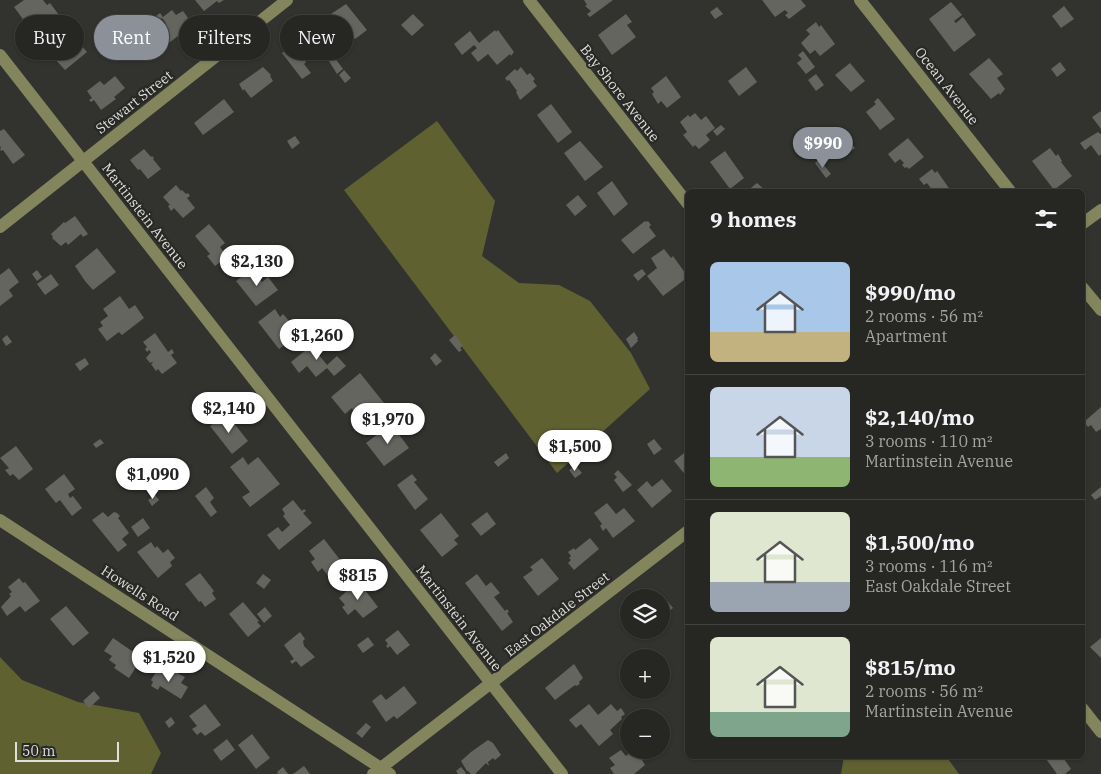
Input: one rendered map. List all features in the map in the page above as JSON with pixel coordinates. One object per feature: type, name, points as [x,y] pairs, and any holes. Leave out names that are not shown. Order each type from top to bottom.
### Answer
[{"type":"street","name":"Stewart Street","points":[[0,227],[287,0]]},
{"type":"street","name":"Bay Shore Avenue","points":[[529,0],[685,200]]},
{"type":"street","name":"Ocean Avenue","points":[[860,0],[1008,189]]},
{"type":"street","name":"Martinstein Avenue","points":[[0,55],[562,774]]},
{"type":"street","points":[[1085,222],[1101,210]]},
{"type":"street","points":[[1085,291],[1101,310]]},
{"type":"street","name":"Howells Road","points":[[0,520],[381,772]]},
{"type":"street","name":"East Oakdale Street","points":[[381,772],[685,534]]},
{"type":"street","points":[[1085,712],[1101,732]]},
{"type":"green space","points":[[437,121],[495,201],[482,256],[519,283],[559,285],[590,301],[631,353],[650,389],[557,473],[344,190]]},
{"type":"green space","points":[[0,657],[22,680],[78,702],[139,713],[161,753],[151,774],[0,774]]},
{"type":"green space","points":[[844,759],[948,759],[959,774],[841,774]]},
{"type":"building","points":[[24,0],[43,0],[47,5],[50,3],[59,15],[20,15],[14,7]]},
{"type":"building","points":[[195,0],[224,0],[219,3],[217,1],[204,11]]},
{"type":"building","points":[[584,0],[613,0],[590,17],[587,14],[591,11],[585,6],[587,5]]},
{"type":"building","points":[[762,0],[801,0],[806,6],[789,19],[785,15],[788,13],[785,10],[775,17]]},
{"type":"building","points":[[951,2],[962,15],[954,21],[956,23],[963,17],[976,35],[954,52],[929,19]]},
{"type":"building","points":[[346,4],[367,30],[355,39],[353,36],[353,15],[330,15]]},
{"type":"building","points":[[1064,6],[1074,19],[1061,28],[1052,16]]},
{"type":"building","points":[[717,7],[723,14],[715,19],[710,12]]},
{"type":"building","points":[[172,10],[176,15],[183,11],[186,15],[179,15],[179,35],[169,43],[169,15],[166,15]]},
{"type":"building","points":[[413,14],[424,25],[412,36],[401,25]]},
{"type":"building","points":[[626,14],[632,22],[627,25],[636,37],[612,55],[598,35]]},
{"type":"building","points":[[816,22],[819,27],[821,25],[835,44],[820,56],[815,50],[810,54],[801,43],[810,34],[806,30]]},
{"type":"building","points":[[495,30],[496,32],[498,30],[514,52],[497,65],[488,54],[478,62],[471,53],[477,48],[474,45],[462,55],[454,44],[470,31],[479,43]]},
{"type":"building","points":[[803,51],[815,67],[806,74],[797,63],[802,59],[798,55]]},
{"type":"building","points":[[989,58],[1003,74],[997,78],[1005,89],[1000,95],[999,93],[991,99],[969,74]]},
{"type":"building","points":[[56,60],[77,60],[65,70]]},
{"type":"building","points":[[287,60],[305,60],[306,62],[304,64],[311,73],[302,79]]},
{"type":"building","points":[[328,60],[336,60],[343,69],[337,74]]},
{"type":"building","points":[[1060,62],[1066,70],[1057,77],[1051,69]]},
{"type":"building","points":[[850,63],[865,81],[851,92],[835,75]]},
{"type":"building","points":[[263,67],[271,75],[273,81],[251,98],[244,89],[243,91],[239,84]]},
{"type":"building","points":[[521,67],[527,75],[530,73],[535,79],[533,81],[537,86],[520,100],[517,91],[509,80],[507,81],[505,78],[515,69],[517,71]]},
{"type":"building","points":[[746,67],[757,82],[739,96],[728,81]]},
{"type":"building","points":[[344,70],[351,78],[345,83],[339,75]]},
{"type":"building","points":[[816,74],[824,85],[816,91],[808,80]]},
{"type":"building","points":[[115,76],[125,88],[114,97],[116,99],[101,110],[94,100],[91,102],[89,100],[92,98],[87,91],[100,81],[104,85]]},
{"type":"building","points":[[666,76],[681,97],[667,108],[661,101],[658,104],[651,88]]},
{"type":"building","points":[[878,98],[895,119],[880,130],[866,112],[876,104],[874,102]]},
{"type":"building","points":[[224,99],[234,112],[203,135],[194,123]]},
{"type":"building","points":[[551,104],[572,132],[558,143],[537,115]]},
{"type":"building","points":[[1101,111],[1101,129],[1092,117]]},
{"type":"building","points":[[695,113],[701,120],[706,116],[715,128],[706,135],[710,140],[699,149],[695,145],[693,147],[683,135],[687,132],[680,122],[688,115],[690,117]]},
{"type":"building","points":[[721,125],[725,129],[717,136],[713,131]]},
{"type":"building","points":[[4,129],[25,155],[13,164],[3,150],[1,151],[0,149],[0,131]]},
{"type":"building","points":[[1098,132],[1101,133],[1101,154],[1099,156],[1091,145],[1085,150],[1080,143]]},
{"type":"building","points":[[295,136],[300,143],[292,149],[287,141]]},
{"type":"building","points":[[908,138],[924,157],[909,169],[902,165],[904,163],[900,159],[895,163],[888,154]]},
{"type":"building","points":[[580,141],[603,167],[585,181],[564,153]]},
{"type":"building","points":[[850,142],[855,148],[844,156],[839,151]]},
{"type":"building","points":[[1050,148],[1056,156],[1058,154],[1061,162],[1072,176],[1053,189],[1032,161]]},
{"type":"building","points":[[144,149],[154,158],[161,169],[148,179],[130,160]]},
{"type":"building","points":[[725,151],[744,178],[730,189],[710,162]]},
{"type":"building","points":[[819,159],[831,174],[826,178],[815,163]]},
{"type":"building","points":[[932,169],[935,173],[937,171],[950,189],[932,189],[927,183],[924,185],[919,179]]},
{"type":"building","points":[[612,181],[628,204],[614,216],[597,193]]},
{"type":"building","points":[[757,183],[764,189],[750,189]]},
{"type":"building","points":[[176,185],[181,191],[186,194],[188,193],[190,196],[187,198],[195,208],[183,218],[174,208],[171,211],[168,206],[170,205],[163,197]]},
{"type":"building","points":[[578,195],[587,206],[575,216],[566,205]]},
{"type":"building","points":[[75,216],[88,234],[83,237],[81,234],[68,245],[66,242],[61,246],[52,238],[51,234],[64,222]]},
{"type":"building","points":[[645,221],[648,221],[651,225],[649,227],[656,236],[633,254],[621,240]]},
{"type":"building","points":[[209,224],[225,243],[220,247],[227,257],[215,266],[207,256],[210,254],[195,236]]},
{"type":"building","points":[[97,248],[116,272],[93,290],[75,266]]},
{"type":"building","points":[[664,249],[671,258],[673,256],[685,273],[685,279],[663,296],[647,276],[657,268],[651,258]]},
{"type":"building","points":[[9,268],[19,282],[9,290],[13,296],[0,306],[0,275]]},
{"type":"building","points":[[252,269],[262,282],[268,277],[278,290],[256,306],[236,281]]},
{"type":"building","points":[[642,269],[646,274],[638,281],[633,275]]},
{"type":"building","points":[[37,270],[42,277],[37,281],[32,274]]},
{"type":"building","points":[[51,274],[59,285],[45,295],[37,284]]},
{"type":"building","points":[[120,296],[129,309],[135,305],[144,318],[122,335],[119,332],[107,341],[98,329],[103,326],[100,322],[108,316],[103,309]]},
{"type":"building","points":[[275,309],[280,317],[283,314],[290,322],[286,325],[295,337],[279,349],[258,322]]},
{"type":"building","points":[[634,332],[638,341],[631,348],[626,339]]},
{"type":"building","points":[[155,333],[168,352],[172,349],[174,353],[171,355],[177,363],[162,374],[158,369],[156,371],[151,364],[153,363],[150,363],[146,358],[151,352],[149,350],[147,352],[145,349],[147,347],[143,342]]},
{"type":"building","points":[[7,335],[12,342],[6,346],[2,339]]},
{"type":"building","points":[[455,335],[463,346],[459,352],[449,340]]},
{"type":"building","points":[[318,340],[326,349],[319,355],[327,365],[337,356],[346,366],[334,376],[327,368],[316,377],[307,366],[299,373],[291,362]]},
{"type":"building","points":[[435,353],[442,361],[436,366],[430,358]]},
{"type":"building","points":[[85,358],[89,364],[80,371],[75,364]]},
{"type":"building","points":[[360,373],[384,403],[359,422],[353,414],[355,413],[352,408],[345,414],[331,397]]},
{"type":"building","points":[[1101,407],[1101,429],[1096,432],[1091,425],[1088,427],[1085,421]]},
{"type":"building","points":[[226,413],[248,441],[232,454],[210,426]]},
{"type":"building","points":[[391,424],[409,448],[384,466],[366,443]]},
{"type":"building","points":[[100,439],[104,443],[96,448],[93,444]]},
{"type":"building","points":[[654,439],[662,449],[654,455],[647,444]]},
{"type":"building","points":[[16,446],[33,469],[19,480],[13,474],[10,476],[5,470],[9,468],[0,458]]},
{"type":"building","points":[[685,452],[685,474],[674,461]]},
{"type":"building","points":[[506,453],[509,458],[498,467],[494,462]]},
{"type":"building","points":[[243,457],[248,465],[258,457],[280,484],[250,507],[242,497],[250,492],[230,467]]},
{"type":"building","points":[[574,466],[582,473],[575,478],[569,470]]},
{"type":"building","points":[[618,470],[632,485],[623,492],[614,480],[617,477],[614,474]]},
{"type":"building","points":[[64,474],[75,489],[68,494],[70,498],[73,496],[82,508],[72,516],[60,500],[56,503],[45,489]]},
{"type":"building","points":[[412,474],[417,480],[414,482],[428,499],[415,510],[397,485]]},
{"type":"building","points":[[662,479],[672,491],[652,508],[637,490],[647,481],[652,487]]},
{"type":"building","points":[[206,487],[214,498],[210,502],[217,512],[211,517],[195,496]]},
{"type":"building","points":[[1101,487],[1101,496],[1095,500],[1091,495]]},
{"type":"building","points":[[155,495],[159,500],[152,506],[148,500]]},
{"type":"building","points":[[293,500],[302,511],[304,509],[306,511],[303,513],[312,523],[279,550],[267,535],[278,527],[282,532],[290,525],[283,516],[285,514],[282,509]]},
{"type":"building","points":[[607,503],[616,514],[624,508],[635,521],[613,538],[606,528],[603,531],[600,526],[602,524],[594,513]]},
{"type":"building","points":[[103,512],[108,517],[114,512],[117,513],[120,516],[118,518],[129,533],[122,539],[127,545],[118,552],[92,520]]},
{"type":"building","points":[[487,512],[496,524],[481,536],[471,524]]},
{"type":"building","points":[[441,513],[459,536],[454,540],[458,544],[442,557],[420,530]]},
{"type":"building","points":[[143,518],[150,528],[138,537],[131,527]]},
{"type":"building","points":[[590,538],[599,549],[574,570],[568,563],[571,560],[569,558],[571,556],[568,552],[574,548],[575,550]]},
{"type":"building","points":[[324,539],[344,565],[329,577],[322,568],[318,572],[311,562],[315,559],[309,551]]},
{"type":"building","points":[[151,542],[155,548],[157,546],[163,553],[168,549],[175,558],[170,562],[172,566],[158,578],[137,552]]},
{"type":"building","points":[[542,558],[559,579],[538,596],[523,577],[533,570],[530,567]]},
{"type":"building","points":[[200,573],[214,591],[212,593],[216,599],[205,607],[185,584]]},
{"type":"building","points":[[263,574],[271,580],[264,589],[256,583]]},
{"type":"building","points":[[477,574],[486,586],[491,582],[500,593],[494,597],[505,611],[507,609],[509,612],[507,613],[513,622],[502,631],[465,583]]},
{"type":"building","points":[[19,578],[23,583],[25,582],[40,601],[25,612],[20,606],[7,616],[1,607],[11,596],[9,594],[12,592],[8,587]]},
{"type":"building","points":[[358,581],[378,607],[363,618],[355,609],[348,615],[342,607],[345,605],[339,598]]},
{"type":"building","points":[[243,602],[261,626],[248,637],[229,614]]},
{"type":"building","points":[[66,606],[89,633],[73,646],[50,619]]},
{"type":"building","points":[[265,607],[272,616],[264,623],[257,614]]},
{"type":"building","points":[[398,630],[410,645],[397,655],[390,646],[388,648],[386,646],[388,644],[385,640]]},
{"type":"building","points":[[300,632],[305,639],[303,641],[304,646],[315,657],[301,667],[296,661],[292,664],[290,661],[294,659],[284,645]]},
{"type":"building","points":[[368,637],[374,645],[363,653],[357,645]]},
{"type":"building","points":[[113,638],[142,658],[129,678],[114,668],[116,665],[109,660],[112,656],[104,651]]},
{"type":"building","points":[[1101,638],[1101,658],[1090,647]]},
{"type":"building","points":[[574,664],[583,678],[579,682],[580,684],[575,685],[555,700],[545,688]]},
{"type":"building","points":[[159,667],[173,675],[175,672],[185,677],[181,683],[188,687],[181,699],[160,686],[158,690],[151,686],[153,682],[151,680]]},
{"type":"building","points":[[404,686],[417,703],[397,719],[394,716],[386,722],[372,701],[381,694],[386,700]]},
{"type":"building","points":[[94,691],[100,698],[89,708],[83,701]]},
{"type":"building","points":[[205,704],[221,725],[205,736],[201,732],[197,735],[192,729],[197,726],[189,716]]},
{"type":"building","points":[[589,704],[598,715],[611,704],[617,711],[621,708],[622,709],[620,709],[620,721],[610,730],[613,734],[599,746],[581,724],[576,728],[569,720]]},
{"type":"building","points":[[171,717],[175,723],[169,728],[165,722]]},
{"type":"building","points":[[366,723],[371,727],[362,738],[356,733]]},
{"type":"building","points":[[252,734],[270,758],[256,769],[238,745]]},
{"type":"building","points":[[227,739],[235,750],[221,761],[213,750]]},
{"type":"building","points":[[488,740],[493,743],[501,755],[495,760],[493,758],[488,762],[489,766],[486,763],[475,774],[471,774],[461,761]]},
{"type":"building","points":[[620,751],[620,759],[644,759],[642,760],[645,765],[634,774],[614,774],[610,768],[615,765],[609,758]]},
{"type":"building","points":[[1046,759],[1064,759],[1071,769],[1065,774],[1057,774]]},
{"type":"building","points":[[304,766],[310,774],[293,774]]},
{"type":"building","points":[[283,767],[288,774],[278,774],[277,772]]},
{"type":"building","points":[[461,767],[465,774],[458,774],[456,771]]}]
